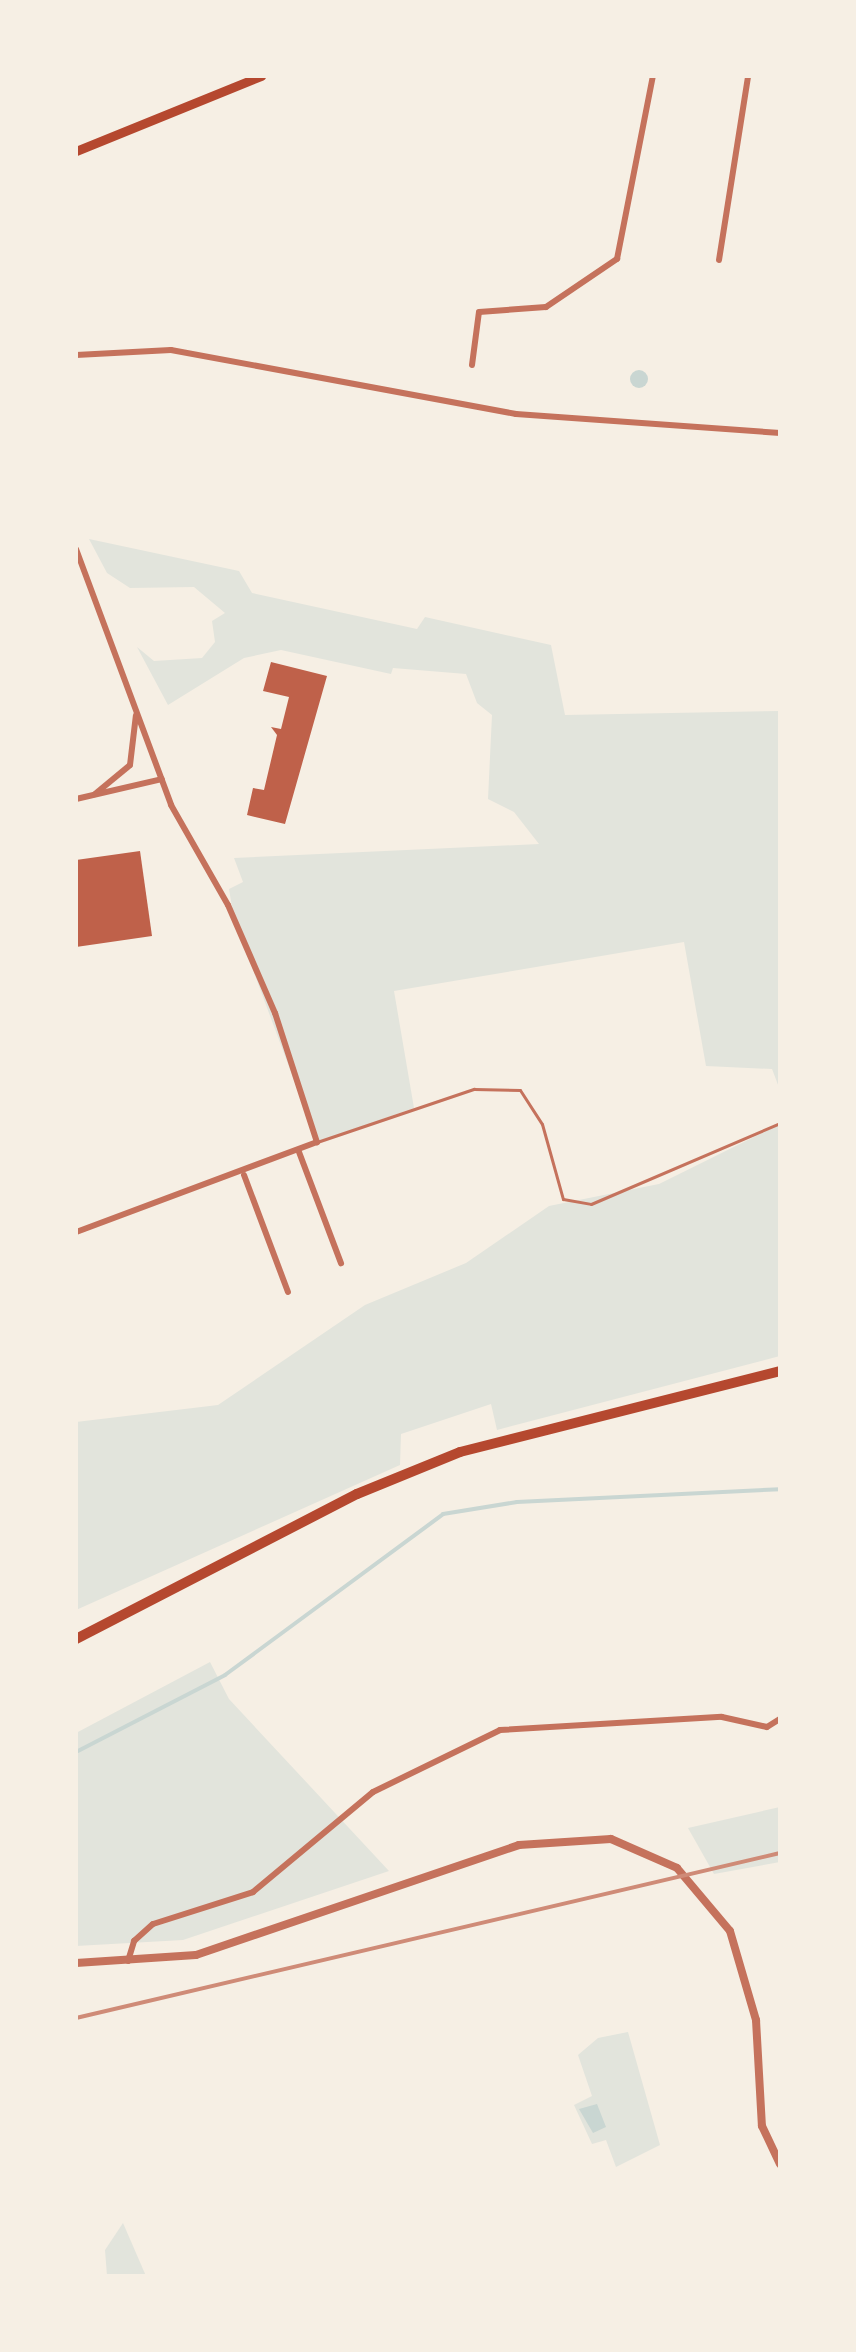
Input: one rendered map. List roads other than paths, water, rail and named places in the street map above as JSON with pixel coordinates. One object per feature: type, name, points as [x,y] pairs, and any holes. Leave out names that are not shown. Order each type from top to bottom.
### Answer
[{"type":"main road","points":[[76,151],[261,76]]},
{"type":"main road","points":[[76,1639],[357,1494],[460,1452],[780,1371]]},
{"type":"street","points":[[472,365],[479,312],[546,307],[617,259],[626,244],[653,76]]},
{"type":"street","points":[[719,260],[748,76]]},
{"type":"street","points":[[76,355],[171,350],[516,414],[780,433]]},
{"type":"street","points":[[76,549],[162,779],[241,931],[317,1142],[244,1175],[76,1232]]},
{"type":"street","points":[[95,794],[130,765],[136,707]]},
{"type":"street","points":[[76,799],[162,779]]},
{"type":"street","points":[[299,1152],[341,1263]]},
{"type":"street","points":[[244,1175],[288,1292]]},
{"type":"street","points":[[128,1961],[142,1931],[253,1892],[354,1807],[500,1730],[722,1717],[767,1727],[780,1719]]},
{"type":"street","points":[[76,1963],[128,1961],[229,1946],[519,1845],[611,1839],[656,1854],[697,1887],[730,1931],[746,1972],[762,2126],[780,2164]]},
{"type":"lane","points":[[317,1142],[474,1089],[520,1090],[542,1124],[563,1199],[591,1204],[780,1123]]},
{"type":"waterway","points":[[76,1752],[225,1675],[443,1514],[517,1502],[780,1489]]},
{"type":"railway","points":[[76,2018],[780,1853]]}]
